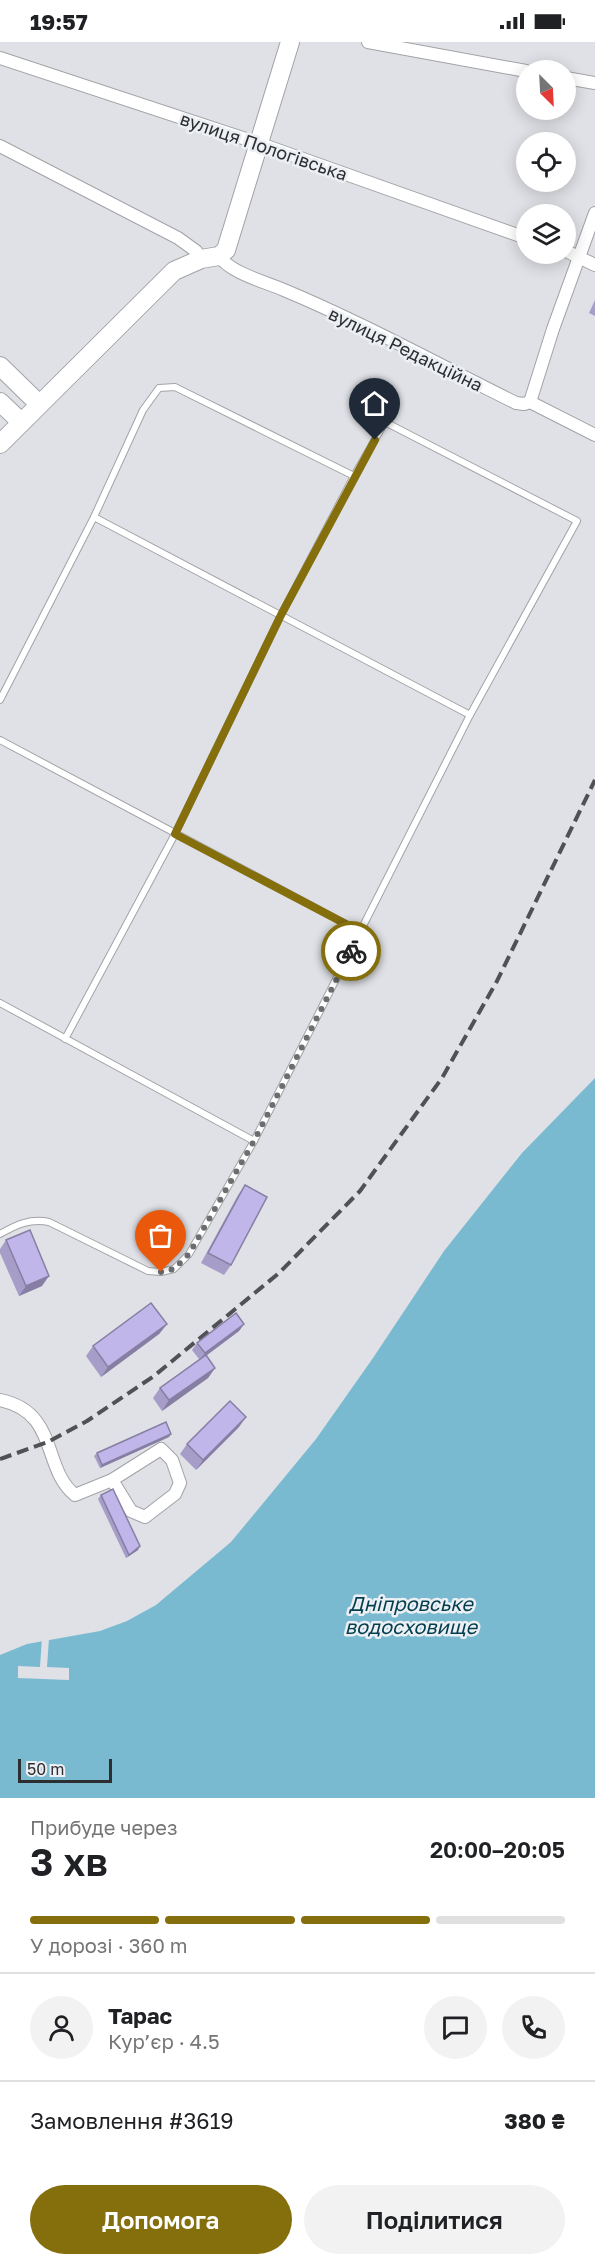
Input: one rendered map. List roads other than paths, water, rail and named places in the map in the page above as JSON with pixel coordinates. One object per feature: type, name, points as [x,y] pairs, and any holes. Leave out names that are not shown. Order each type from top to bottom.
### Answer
[{"type":"street","points":[[0,444],[174,271],[201,259],[219,256],[228,244],[290,42]]},
{"type":"street","points":[[368,42],[516,69]]},
{"type":"street","name":"вулиця Пологівська","points":[[0,58],[258,143],[516,234]]},
{"type":"street","points":[[576,80],[595,83]]},
{"type":"street","points":[[0,146],[178,238],[196,251],[201,259]]},
{"type":"street","points":[[530,402],[535,392],[540,365],[595,213]]},
{"type":"street","points":[[576,255],[595,265]]},
{"type":"street","name":"вулиця Редакційна","points":[[219,256],[234,268],[316,304],[516,402],[524,404],[530,402],[595,435]]},
{"type":"street","points":[[0,366],[39,404]]},
{"type":"street","points":[[0,402],[21,422]]},
{"type":"street","points":[[0,1400],[19,1405],[36,1420],[48,1442],[65,1487],[75,1495],[112,1480],[161,1449],[172,1461],[180,1483],[175,1494],[146,1517],[131,1511],[112,1480]]},
{"type":"lane","points":[[0,700],[94,517],[143,410],[159,388],[176,387],[354,477]]},
{"type":"lane","points":[[0,1234],[14,1226],[36,1220],[48,1222],[148,1271],[161,1272],[174,1269],[189,1254],[254,1141],[470,715],[577,521],[385,422],[281,615],[175,834],[65,1039]]},
{"type":"lane","points":[[94,517],[470,715]]},
{"type":"lane","points":[[0,740],[361,932]]},
{"type":"lane","points":[[0,1004],[254,1141]]},
{"type":"water","name":"Дніпровське водосховище","points":[[595,1078],[595,1798],[0,1798],[0,1655],[27,1644],[100,1631],[127,1621],[156,1605],[231,1542],[316,1439],[444,1251],[522,1153]]},
{"type":"railway","points":[[0,1459],[48,1442],[87,1421],[154,1376],[279,1273],[360,1191],[442,1078],[497,981],[595,780]]}]
